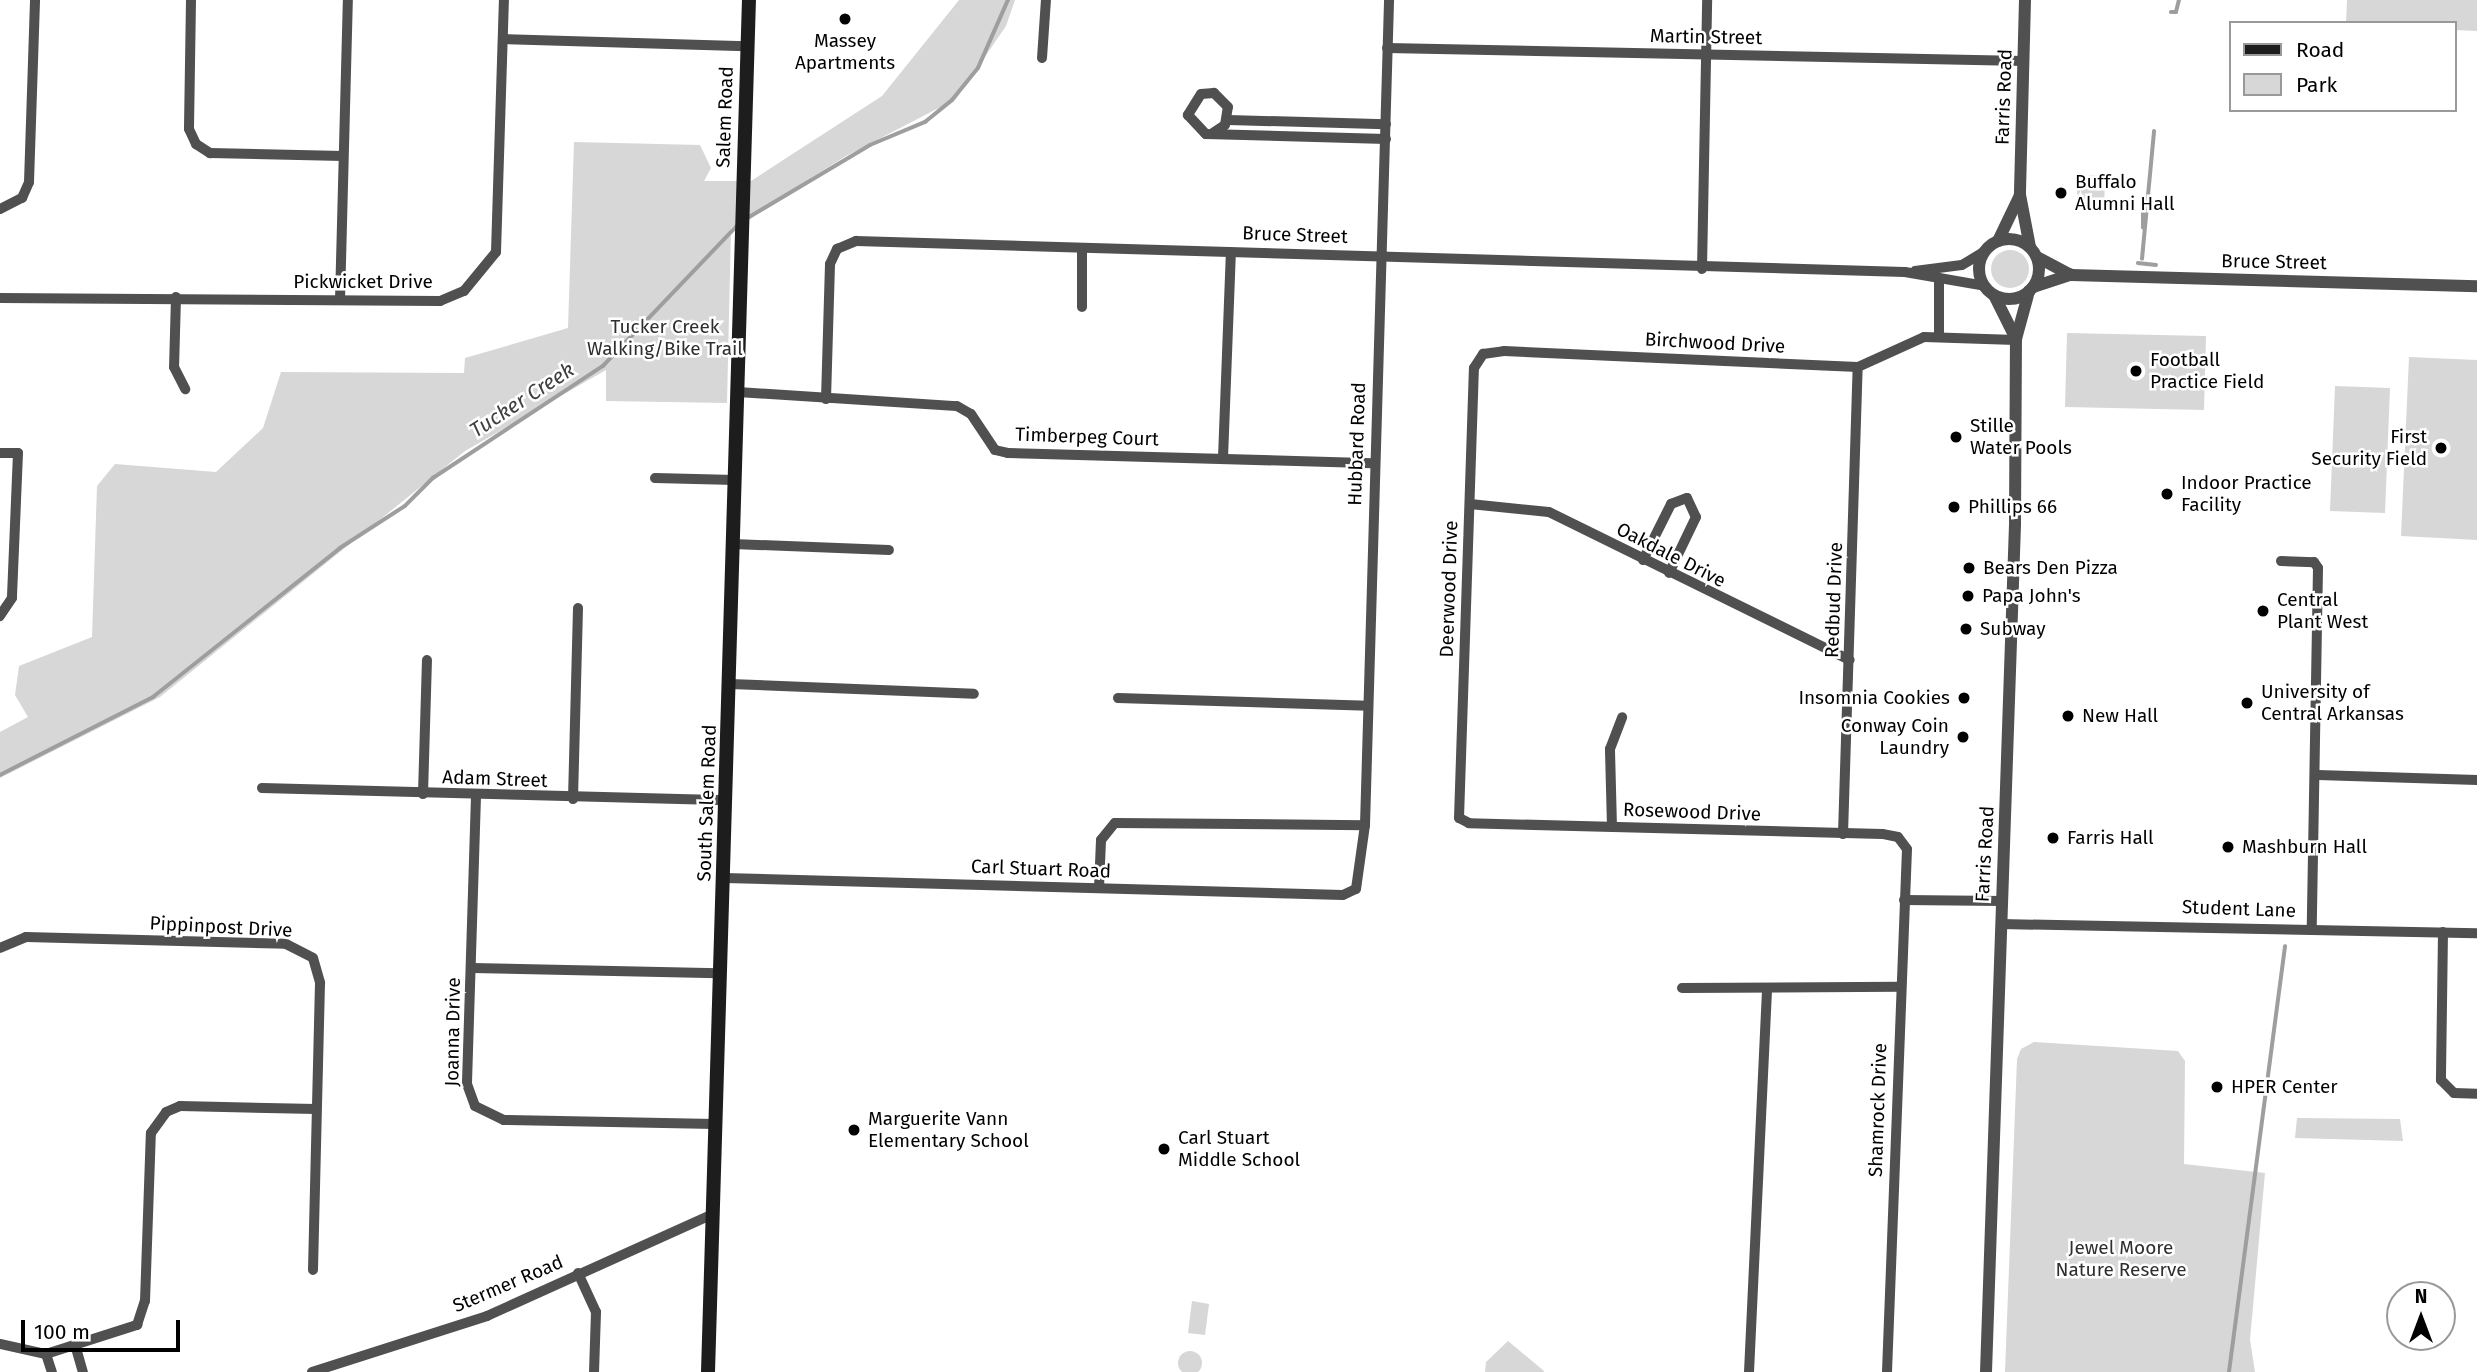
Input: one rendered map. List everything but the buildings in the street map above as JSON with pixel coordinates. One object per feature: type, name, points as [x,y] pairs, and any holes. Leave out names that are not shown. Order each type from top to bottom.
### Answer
[{"type":"main road","name":"Salem Road","points":[[741,235],[749,0]]},
{"type":"main road","name":"South Salem Road","points":[[708,1372],[719,972],[727,800],[741,235]]},
{"type":"street","points":[[0,209],[22,198],[32,165],[36,0]]},
{"type":"street","points":[[191,0],[188,130],[197,144],[210,153],[343,156]]},
{"type":"street","points":[[340,300],[348,0]]},
{"type":"street","name":"Pickwicket Drive","points":[[0,298],[176,297],[440,301],[464,291],[496,252],[504,0]]},
{"type":"street","points":[[1042,58],[1046,0]]},
{"type":"street","name":"Hubbard Road","points":[[1356,889],[1364,825],[1389,0]]},
{"type":"street","points":[[1702,269],[1707,0]]},
{"type":"street","name":"Farris Road","points":[[2025,0],[2020,195],[2034,252]]},
{"type":"street","points":[[503,39],[746,46]]},
{"type":"street","name":"Martin Street","points":[[1387,48],[2024,61]]},
{"type":"street","points":[[1228,120],[1220,96],[1195,97],[1189,122],[1213,133],[1386,139]]},
{"type":"street","points":[[1213,133],[1228,120],[1386,124]]},
{"type":"street","name":"Farris Road","points":[[1997,241],[2020,195]]},
{"type":"street","points":[[2014,239],[2034,252],[2031,289],[2012,299],[1990,290],[1979,269],[1984,252],[1997,241],[2014,239]]},
{"type":"street","name":"Bruce Street","points":[[826,399],[830,264],[845,243],[1231,252],[1702,269],[1905,272],[1962,265],[1984,252]]},
{"type":"street","points":[[1082,249],[1082,307]]},
{"type":"street","points":[[1223,458],[1231,252]]},
{"type":"street","name":"Bruce Street","points":[[2034,252],[2071,275]]},
{"type":"street","name":"Bruce Street","points":[[1905,272],[1990,290]]},
{"type":"street","name":"Bruce Street","points":[[2031,289],[2071,275],[2477,286]]},
{"type":"street","points":[[1939,337],[1940,278]]},
{"type":"street","name":"Farris Road","points":[[1986,1372],[2003,901],[2016,340],[2031,289]]},
{"type":"street","name":"Farris Road","points":[[1990,290],[2016,340]]},
{"type":"street","points":[[176,297],[174,367],[185,389]]},
{"type":"street","name":"Birchwood Drive","points":[[1483,354],[1858,367],[1939,337],[2016,340]]},
{"type":"street","name":"Deerwood Drive","points":[[1469,823],[1459,818],[1458,802],[1474,368],[1483,354]]},
{"type":"street","name":"Redbud Drive","points":[[1843,834],[1858,367]]},
{"type":"street","name":"Timberpeg Court","points":[[738,392],[957,406],[971,414],[995,450],[1008,453],[1374,463]]},
{"type":"street","points":[[0,453],[18,453],[12,597],[0,616]]},
{"type":"street","points":[[655,478],[735,480]]},
{"type":"street","points":[[1643,560],[1671,504],[1687,498],[1696,517],[1669,573]]},
{"type":"street","name":"Oakdale Drive","points":[[1470,504],[1549,512],[1850,660]]},
{"type":"street","points":[[733,544],[889,550]]},
{"type":"street","points":[[2281,561],[2314,562],[2318,568],[2318,775],[2312,929]]},
{"type":"street","points":[[573,799],[578,608]]},
{"type":"street","points":[[423,794],[427,660]]},
{"type":"street","points":[[730,684],[974,694]]},
{"type":"street","points":[[1118,698],[1368,706]]},
{"type":"street","points":[[1612,827],[1610,749],[1622,717]]},
{"type":"street","points":[[2318,775],[2477,780]]},
{"type":"street","name":"Adam Street","points":[[262,788],[573,799],[727,800]]},
{"type":"street","name":"Joanna Drive","points":[[476,796],[467,1084],[486,1116],[715,1124]]},
{"type":"street","points":[[1099,888],[1101,840],[1115,823],[1364,825]]},
{"type":"street","name":"Rosewood Drive","points":[[1469,823],[1898,837],[1907,849]]},
{"type":"street","name":"Shamrock Drive","points":[[1887,1372],[1907,849]]},
{"type":"street","name":"Carl Stuart Road","points":[[724,878],[1343,895],[1356,889]]},
{"type":"street","points":[[1904,900],[2003,901]]},
{"type":"street","name":"Student Lane","points":[[2001,924],[2477,933]]},
{"type":"street","points":[[2443,932],[2441,1080],[2454,1093],[2477,1094]]},
{"type":"street","name":"Pippinpost Drive","points":[[0,948],[26,937],[302,949],[313,958],[320,983],[313,1270]]},
{"type":"street","points":[[472,968],[719,972]]},
{"type":"street","points":[[1682,988],[1767,991],[1900,987]]},
{"type":"street","points":[[1749,1372],[1767,991]]},
{"type":"street","points":[[0,1344],[46,1354],[76,1348],[124,1332],[143,1312],[151,1133],[166,1112],[180,1106],[316,1109]]},
{"type":"street","name":"Stermer Road","points":[[313,1372],[486,1316],[713,1214]]},
{"type":"street","points":[[578,1273],[596,1312],[594,1372]]},
{"type":"street","points":[[76,1348],[83,1372]]},
{"type":"street","points":[[46,1354],[52,1372]]},
{"type":"green space","name":"Tucker Creek Walking/Bike Trail","points":[[959,0],[1015,0],[1006,26],[956,99],[846,156],[731,228],[727,403],[606,401],[606,370],[465,451],[160,697],[0,778],[0,732],[28,717],[15,695],[19,666],[92,637],[97,486],[115,464],[216,472],[263,428],[281,372],[464,373],[465,358],[568,328],[574,142],[700,145],[711,168],[704,181],[751,181],[882,96]]},
{"type":"green space","points":[[2347,0],[2477,0],[2477,31],[2456,30],[2456,21],[2346,21]]},
{"type":"green space","points":[[2089,175],[2105,176],[2104,212],[2077,206],[2077,181],[2089,181]]},
{"type":"green space","points":[[2010,250],[2023,256],[2029,269],[2023,282],[2010,288],[1997,282],[1991,269],[1997,256]]},
{"type":"green space","name":"Football Practice Field","points":[[2067,333],[2206,336],[2204,410],[2065,407]]},
{"type":"green space","name":"First Security Field","points":[[2409,357],[2477,360],[2477,540],[2401,536]]},
{"type":"green space","points":[[2335,386],[2390,388],[2385,513],[2330,511]]},
{"type":"green space","name":"Jewel Moore Nature Reserve","points":[[2034,1042],[2178,1051],[2185,1061],[2184,1164],[2265,1173],[2250,1340],[2255,1372],[2005,1372],[2017,1059],[2021,1049]]},
{"type":"green space","points":[[2297,1118],[2400,1119],[2403,1141],[2295,1138]]},
{"type":"green space","points":[[1192,1301],[1209,1304],[1205,1335],[1188,1333]]},
{"type":"green space","points":[[1508,1341],[1544,1372],[1485,1372],[1486,1362]]},
{"type":"green space","points":[[1186,1352],[1194,1352],[1201,1359],[1201,1367],[1195,1373],[1185,1373],[1179,1367],[1179,1359]]},
{"type":"waterway","name":"Tucker Creek","points":[[746,219],[870,145],[925,122],[952,100],[978,68],[1008,0]]},
{"type":"waterway","points":[[2171,12],[2176,12],[2179,0]]},
{"type":"waterway","points":[[2142,259],[2154,132]]},
{"type":"waterway","points":[[2143,210],[2143,228]]},
{"type":"waterway","name":"Tucker Creek","points":[[0,775],[153,697],[340,548],[405,506],[433,478],[603,366],[737,226]]},
{"type":"waterway","points":[[2138,263],[2156,265]]},
{"type":"waterway","points":[[2229,1372],[2285,947]]},
{"type":"place","name":"Massey Apartments","points":[[845,19]]},
{"type":"place","name":"Buffalo Alumni Hall","points":[[2061,193]]},
{"type":"place","name":"Football Practice Field","points":[[2136,371]]},
{"type":"place","name":"Stille Water Pools","points":[[1956,437]]},
{"type":"place","name":"First Security Field","points":[[2441,448]]},
{"type":"place","name":"Indoor Practice Facility","points":[[2167,494]]},
{"type":"place","name":"Phillips 66","points":[[1954,507]]},
{"type":"place","name":"Bears Den Pizza","points":[[1969,568]]},
{"type":"place","name":"Papa John's","points":[[1968,596]]},
{"type":"place","name":"Central Plant West","points":[[2263,611]]},
{"type":"place","name":"Subway","points":[[1966,629]]},
{"type":"place","name":"Insomnia Cookies","points":[[1964,698]]},
{"type":"place","name":"University of Central Arkansas","points":[[2247,703]]},
{"type":"place","name":"New Hall","points":[[2068,716]]},
{"type":"place","name":"Conway Coin Laundry","points":[[1963,737]]},
{"type":"place","name":"Farris Hall","points":[[2053,838]]},
{"type":"place","name":"Mashburn Hall","points":[[2228,847]]},
{"type":"place","name":"HPER Center","points":[[2217,1087]]},
{"type":"place","name":"Marguerite Vann Elementary School","points":[[854,1130]]},
{"type":"place","name":"Carl Stuart Middle School","points":[[1164,1149]]}]
